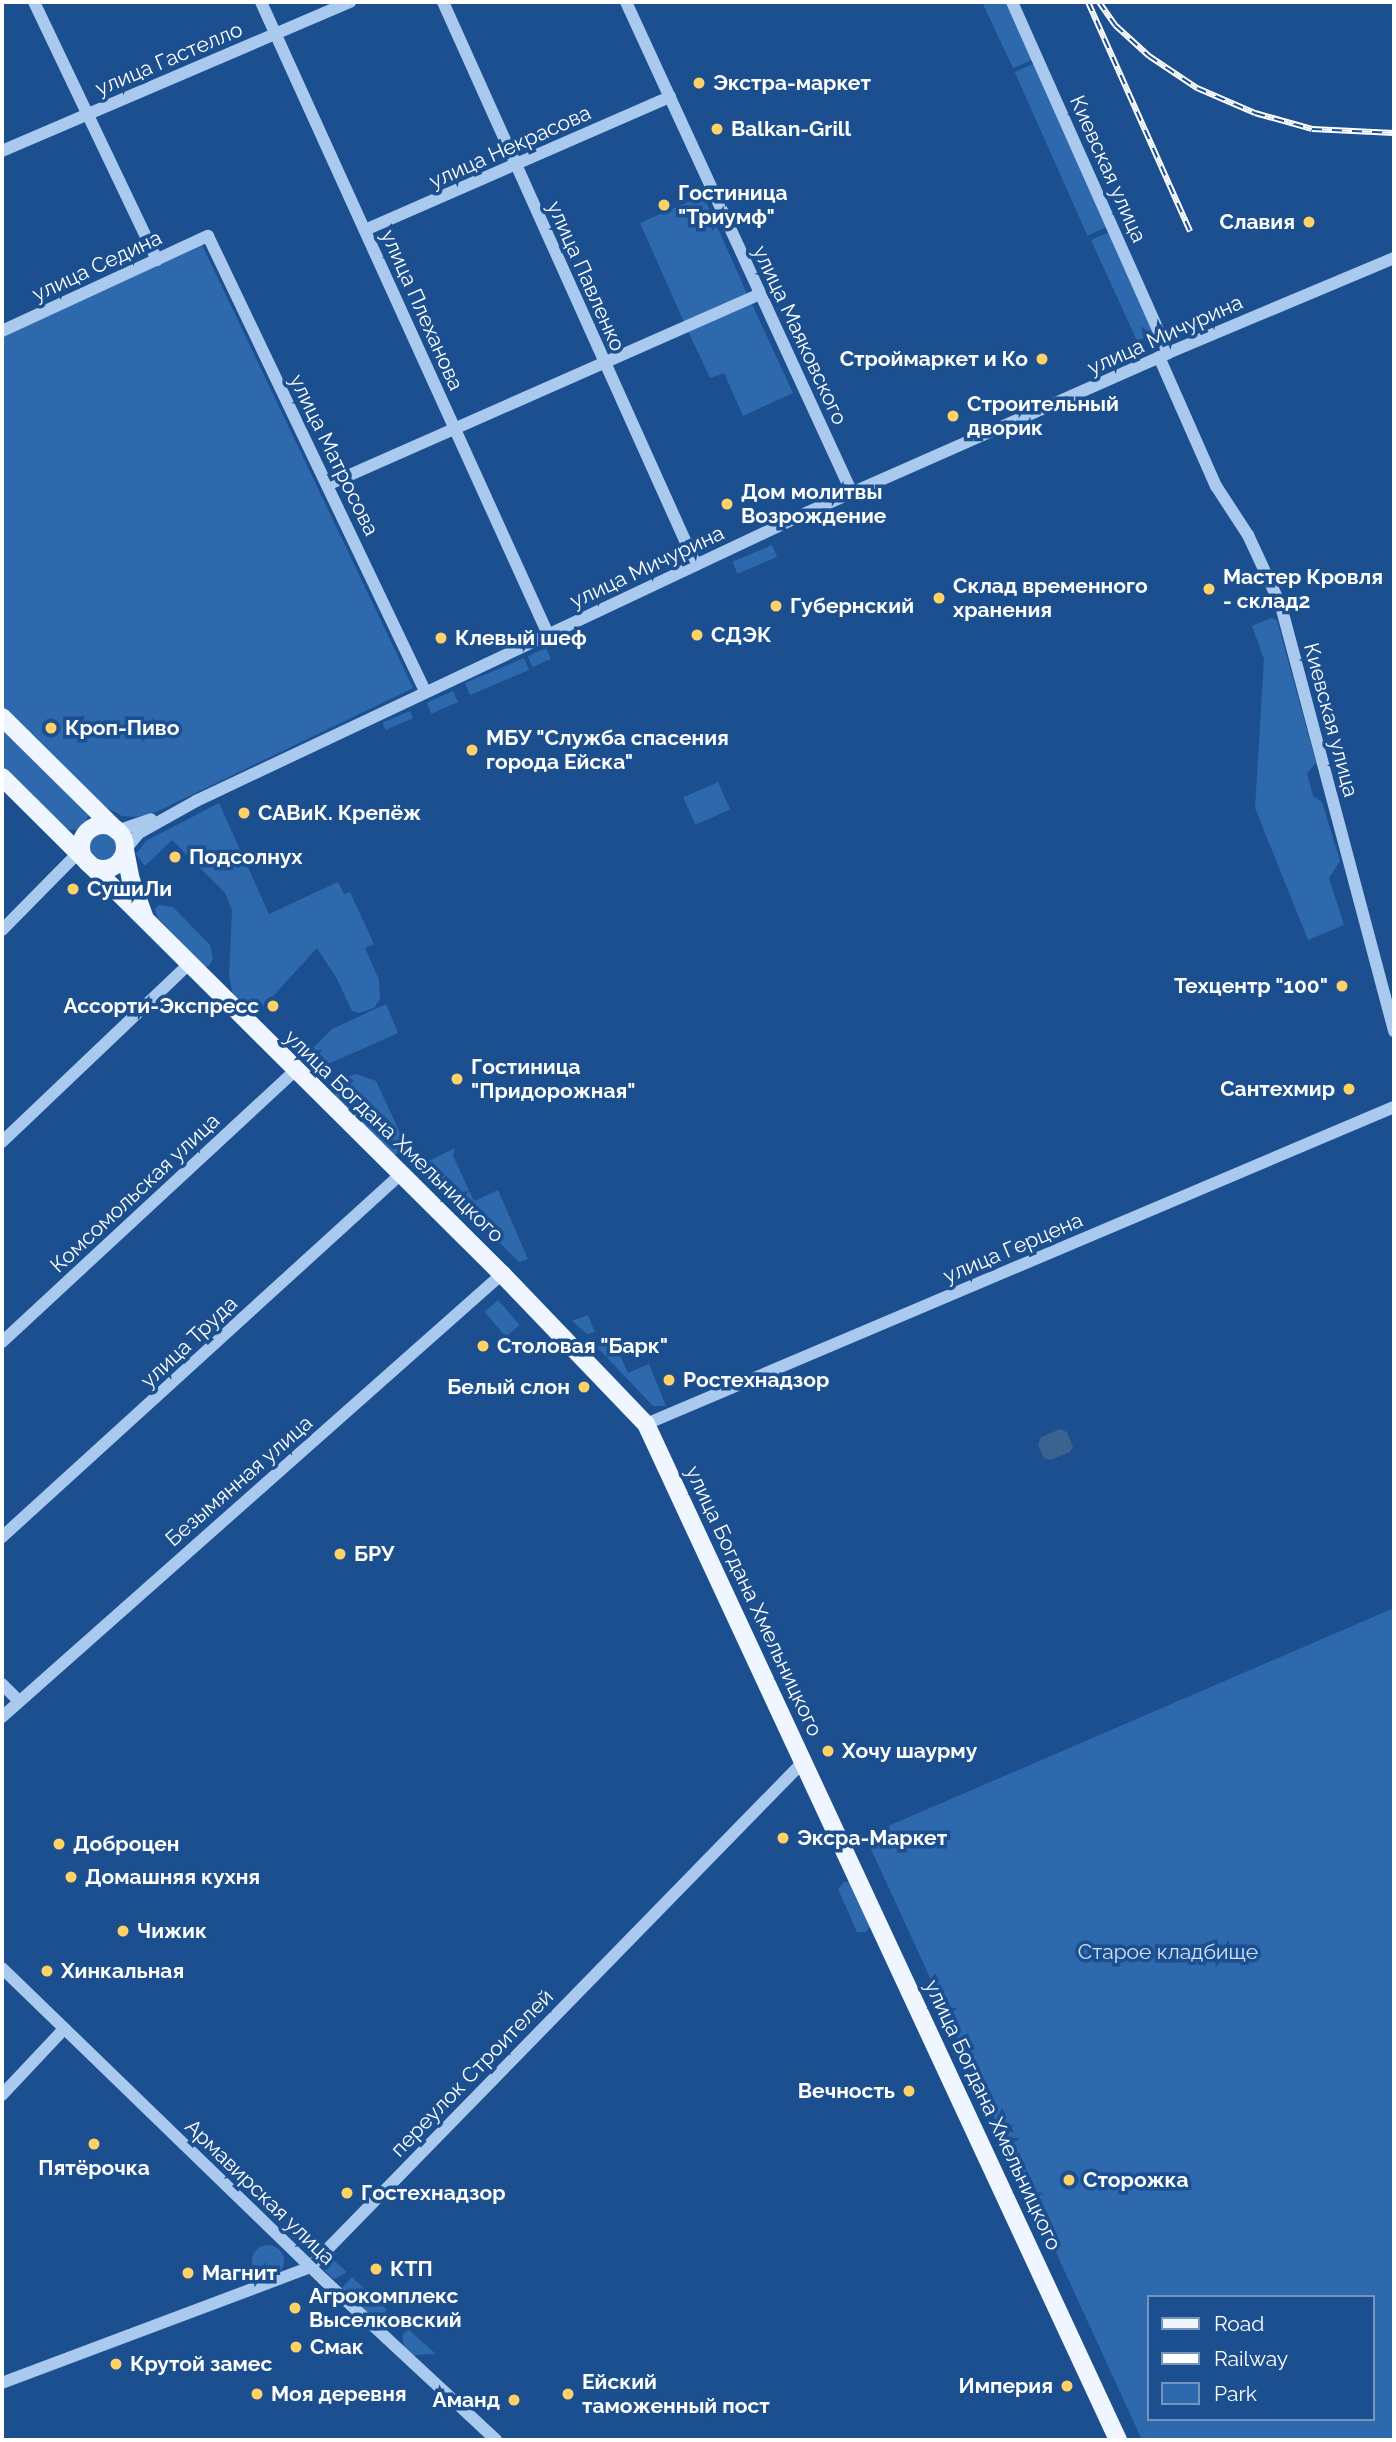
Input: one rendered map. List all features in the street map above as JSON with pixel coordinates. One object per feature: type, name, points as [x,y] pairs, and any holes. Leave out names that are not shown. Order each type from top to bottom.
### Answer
[{"type":"main road","points":[[2,717],[117,831],[123,840],[125,850],[120,861],[111,867],[98,869],[83,858],[81,850],[87,833],[103,825],[117,831]]},
{"type":"main road","name":"улица Богдана Хмельницкого","points":[[2,777],[295,1071],[402,1173],[646,1424],[1118,2440]]},
{"type":"main road","name":"улица Богдана Хмельницкого","points":[[125,850],[131,880],[146,922]]},
{"type":"street","points":[[34,2],[157,260]]},
{"type":"street","name":"улица Плеханова","points":[[261,2],[548,634]]},
{"type":"street","name":"улица Гастелло","points":[[2,151],[350,2]]},
{"type":"street","name":"улица Павленко","points":[[443,2],[696,565]]},
{"type":"street","name":"улица Маяковского","points":[[626,2],[852,493]]},
{"type":"street","name":"Киевская улица","points":[[1012,2],[1164,355],[1216,486],[1248,535],[1281,606],[1394,1031]]},
{"type":"street","name":"улица Некрасова","points":[[365,230],[670,97]]},
{"type":"street","name":"улица Седина","points":[[2,331],[208,236]]},
{"type":"street","name":"улица Матросова","points":[[208,236],[425,691]]},
{"type":"street","name":"улица Мичурина","points":[[125,850],[139,833],[190,804],[425,691],[852,493],[1164,355],[1394,258]]},
{"type":"street","points":[[327,485],[760,294]]},
{"type":"street","name":"улица Мичурина","points":[[117,831],[190,804]]},
{"type":"street","points":[[2,930],[83,858]]},
{"type":"street","points":[[2,1142],[188,965]]},
{"type":"street","name":"Комсомольская улица","points":[[2,1342],[295,1071]]},
{"type":"street","name":"улица Герцена","points":[[646,1424],[1394,1107]]},
{"type":"street","name":"улица Труда","points":[[2,1537],[402,1173]]},
{"type":"street","name":"Безымянная улица","points":[[2,1717],[502,1274]]},
{"type":"street","points":[[2,1684],[19,1702]]},
{"type":"street","name":"переулок Строителей","points":[[2,2383],[310,2267],[804,1761]]},
{"type":"street","name":"Армавирская улица","points":[[2,1968],[310,2267],[496,2440]]},
{"type":"street","points":[[2,2095],[64,2029]]},
{"type":"green space","points":[[982,2],[1005,2],[1032,60],[1013,68]]},
{"type":"green space","points":[[1033,64],[1106,228],[1088,236],[1015,72]]},
{"type":"green space","points":[[703,195],[748,295],[685,324],[640,223]]},
{"type":"green space","points":[[1109,232],[1152,330],[1151,335],[1137,341],[1091,240]]},
{"type":"green space","points":[[202,245],[413,688],[156,812],[136,817],[122,816],[102,805],[32,733],[27,733],[2,709],[2,336]]},
{"type":"green space","points":[[751,302],[793,393],[743,416],[724,373],[710,378],[688,331]]},
{"type":"green space","points":[[772,545],[777,557],[737,574],[732,562]]},
{"type":"green space","points":[[1271,618],[1277,620],[1316,763],[1307,773],[1313,796],[1322,802],[1340,861],[1329,878],[1344,925],[1308,940],[1255,808],[1264,659],[1252,626]]},
{"type":"green space","points":[[546,648],[551,659],[533,667],[528,656]]},
{"type":"green space","points":[[524,658],[529,670],[470,695],[465,683]]},
{"type":"green space","points":[[453,691],[458,702],[431,714],[427,703]]},
{"type":"green space","points":[[410,711],[413,718],[386,730],[382,723]]},
{"type":"green space","points":[[2,727],[89,814],[82,829],[70,830],[59,825],[2,766]]},
{"type":"green space","points":[[718,782],[730,809],[695,825],[683,797]]},
{"type":"green space","points":[[219,803],[269,914],[338,882],[344,894],[350,892],[374,944],[365,948],[379,980],[380,999],[374,1008],[359,1013],[352,1011],[337,979],[317,948],[253,1018],[233,995],[229,976],[232,910],[225,893],[172,840],[145,866],[136,854],[146,841]]},
{"type":"green space","points":[[103,832],[113,837],[118,847],[113,857],[103,862],[93,857],[88,847],[93,837]]},
{"type":"green space","points":[[159,905],[173,907],[210,945],[213,958],[209,966],[204,967],[157,917],[155,909]]},
{"type":"green space","points":[[386,1004],[398,1033],[315,1070],[303,1058],[332,1029]]},
{"type":"green space","points":[[356,1074],[376,1081],[406,1146],[391,1158],[333,1100],[338,1080]]},
{"type":"green space","points":[[455,1148],[453,1156],[474,1201],[498,1190],[528,1259],[519,1262],[421,1165]]},
{"type":"green space","points":[[498,1300],[520,1325],[506,1337],[484,1312]]},
{"type":"green space","points":[[588,1315],[595,1332],[587,1334],[572,1321]]},
{"type":"green space","points":[[612,1337],[628,1373],[649,1364],[666,1406],[653,1406],[596,1346]]},
{"type":"green space","name":"Старое кладбище","points":[[1394,1608],[1394,2440],[1142,2440],[865,1836]]},
{"type":"green space","points":[[844,1882],[852,1882],[871,1925],[866,1932],[857,1932],[838,1889]]},
{"type":"green space","points":[[301,2228],[319,2246],[307,2246],[293,2237]]},
{"type":"green space","points":[[268,2245],[279,2250],[284,2261],[279,2272],[268,2277],[257,2272],[252,2261],[257,2250]]},
{"type":"green space","points":[[329,2256],[347,2272],[334,2279],[325,2271]]},
{"type":"green space","points":[[352,2277],[387,2310],[381,2317],[370,2315],[342,2288]]},
{"type":"green space","points":[[408,2329],[436,2354],[414,2355],[404,2346],[402,2336]]},
{"type":"shaded area","points":[[1060,1429],[1067,1432],[1073,1447],[1070,1452],[1051,1460],[1044,1458],[1038,1445],[1041,1437]]},
{"type":"railway","points":[[1088,2],[1190,231]]},
{"type":"railway","points":[[1099,2],[1115,25],[1149,56],[1197,88],[1255,113],[1312,129],[1394,133]]},
{"type":"place","name":"Экстра-маркет","points":[[699,83]]},
{"type":"place","name":"Balkan-Grill","points":[[717,129]]},
{"type":"place","name":"Гостиница \"Триумф\"","points":[[664,205]]},
{"type":"place","name":"Славия","points":[[1309,222]]},
{"type":"place","name":"Строймаркет и Ко","points":[[1042,359]]},
{"type":"place","name":"Строительный дворик","points":[[953,416]]},
{"type":"place","name":"Дом молитвы Возрождение","points":[[727,504]]},
{"type":"place","name":"Мастер Кровля - склад2","points":[[1209,589]]},
{"type":"place","name":"Склад временного хранения","points":[[939,598]]},
{"type":"place","name":"Губернский","points":[[776,606]]},
{"type":"place","name":"СДЭК","points":[[697,635]]},
{"type":"place","name":"Клевый шеф","points":[[441,638]]},
{"type":"place","name":"Кроп-Пиво","points":[[51,728]]},
{"type":"place","name":"МБУ \"Служба спасения города Ейска\"","points":[[472,750]]},
{"type":"place","name":"САВиК. Крепёж","points":[[244,813]]},
{"type":"place","name":"Подсолнух","points":[[175,857]]},
{"type":"place","name":"СушиЛи","points":[[73,889]]},
{"type":"place","name":"Техцентр \"100\"","points":[[1342,986]]},
{"type":"place","name":"Ассорти-Экспресс","points":[[273,1006]]},
{"type":"place","name":"Гостиница \"Придорожная\"","points":[[457,1079]]},
{"type":"place","name":"Сантехмир","points":[[1349,1089]]},
{"type":"place","name":"Столовая \"Барк\"","points":[[483,1346]]},
{"type":"place","name":"Ростехнадзор","points":[[669,1380]]},
{"type":"place","name":"Белый слон","points":[[584,1387]]},
{"type":"place","name":"БРУ","points":[[340,1554]]},
{"type":"place","name":"Хочу шаурму","points":[[828,1751]]},
{"type":"place","name":"Эксра-Маркет","points":[[783,1838]]},
{"type":"place","name":"Доброцен","points":[[59,1844]]},
{"type":"place","name":"Домашняя кухня","points":[[71,1877]]},
{"type":"place","name":"Чижик","points":[[123,1931]]},
{"type":"place","name":"Хинкальная","points":[[47,1971]]},
{"type":"place","name":"Вечность","points":[[909,2091]]},
{"type":"place","name":"Пятёрочка","points":[[94,2144]]},
{"type":"place","name":"Сторожка","points":[[1069,2180]]},
{"type":"place","name":"Гостехнадзор","points":[[347,2193]]},
{"type":"place","name":"КТП","points":[[376,2269]]},
{"type":"place","name":"Магнит","points":[[188,2273]]},
{"type":"place","name":"Агрокомплекс Выселковский","points":[[295,2308]]},
{"type":"place","name":"Смак","points":[[296,2347]]},
{"type":"place","name":"Крутой замес","points":[[116,2364]]},
{"type":"place","name":"Империя","points":[[1067,2386]]},
{"type":"place","name":"Моя деревня","points":[[257,2394]]},
{"type":"place","name":"Ейский таможенный пост","points":[[568,2394]]},
{"type":"place","name":"Аманд","points":[[514,2400]]}]
